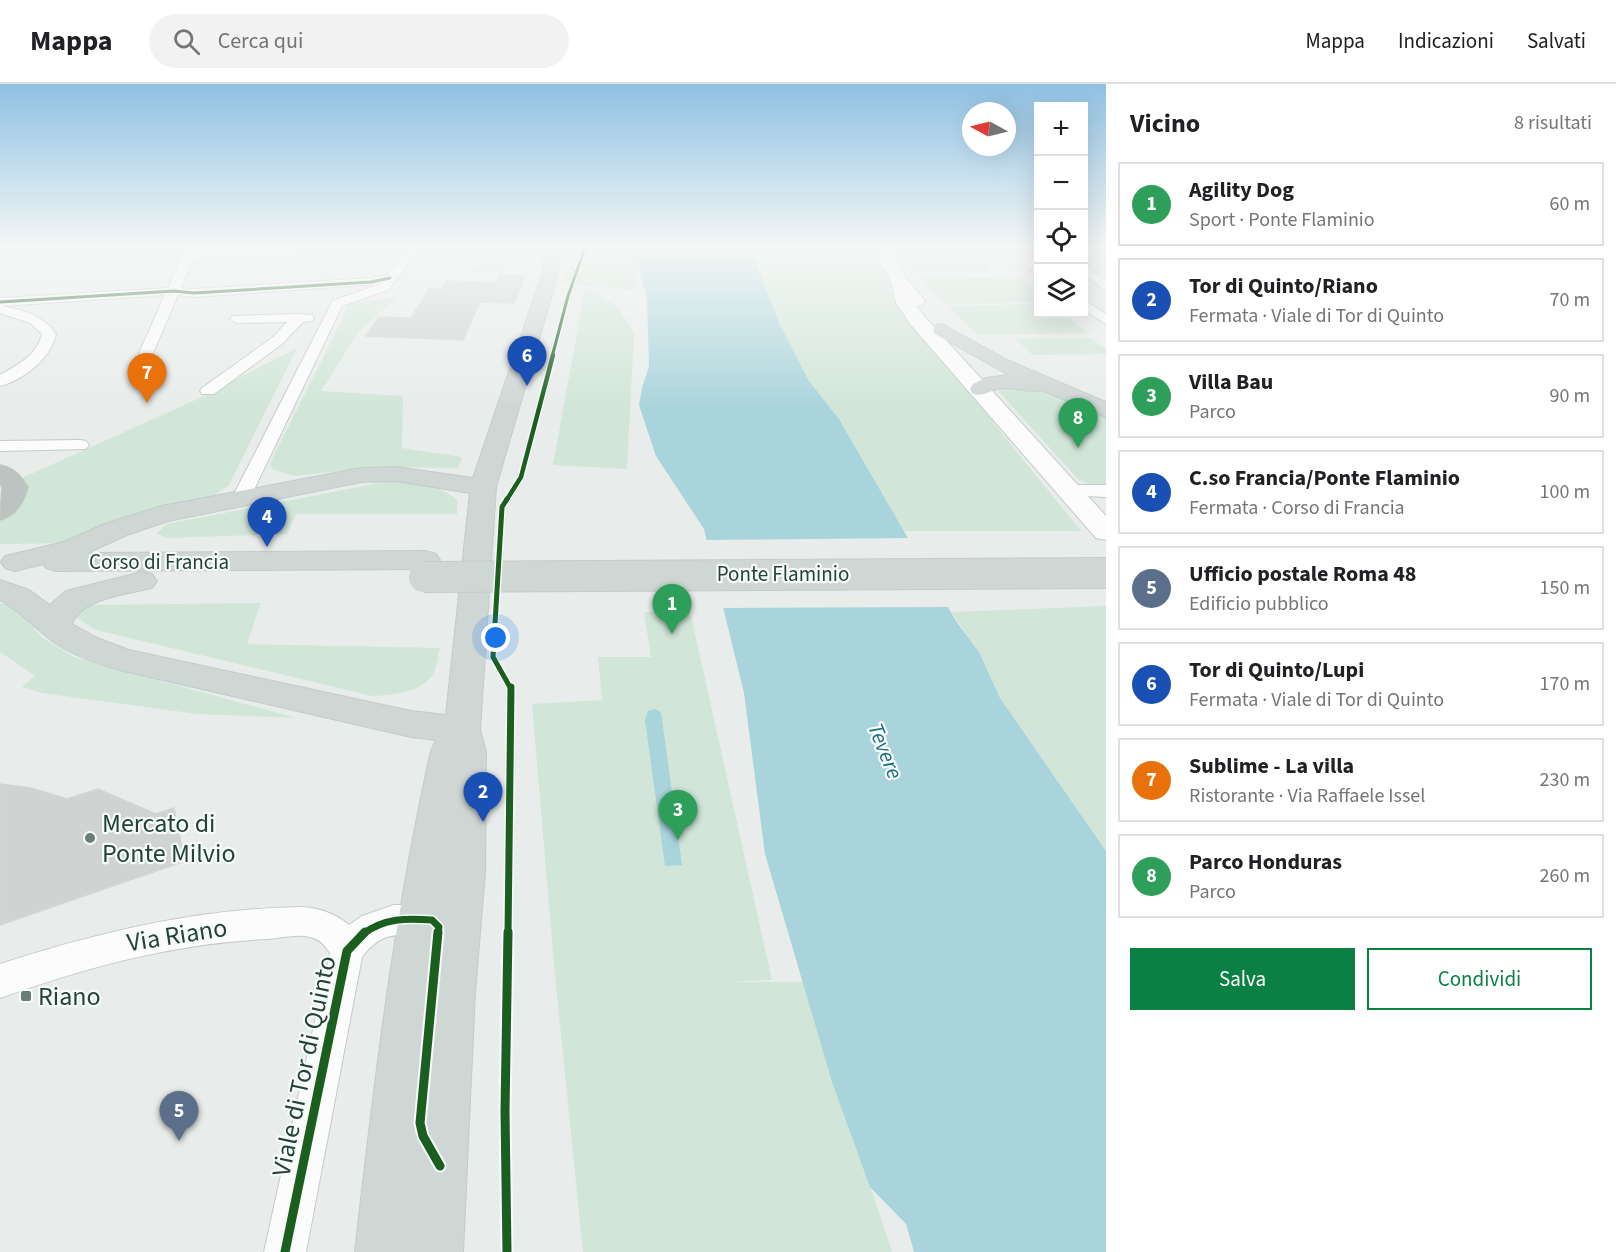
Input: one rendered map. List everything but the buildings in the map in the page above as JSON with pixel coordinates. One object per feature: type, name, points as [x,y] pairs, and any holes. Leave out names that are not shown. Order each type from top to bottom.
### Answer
[{"type":"highway","points":[[0,472],[10,479],[15,488],[12,499],[0,512]]},
{"type":"main road","points":[[434,1252],[464,872],[468,752],[462,730],[483,487],[542,300]]},
{"type":"main road","points":[[903,300],[945,352],[981,389],[1102,527]]},
{"type":"main road","points":[[914,300],[942,330],[971,368],[981,389]]},
{"type":"main road","points":[[942,330],[1000,363],[1106,410]]},
{"type":"main road","points":[[981,389],[990,383],[1012,382],[1070,394]]},
{"type":"main road","points":[[5,569],[73,549],[117,529],[162,514],[372,474],[410,476],[483,487]]},
{"type":"main road","points":[[162,514],[142,529],[139,536],[142,543],[209,561]]},
{"type":"main road","name":"Ponte Flaminio","points":[[425,568],[1106,556]]},
{"type":"main road","name":"Corso di Francia","points":[[5,569],[209,561],[425,568]]},
{"type":"main road","name":"Corso di Francia","points":[[5,569],[142,581],[425,568]]},
{"type":"main road","name":"Ponte Flaminio","points":[[425,568],[1106,573]]},
{"type":"main road","points":[[56,626],[62,610],[77,598],[142,581]]},
{"type":"main road","points":[[0,590],[21,597],[80,643],[124,660],[411,724],[462,730]]},
{"type":"main road","points":[[384,1252],[396,1117],[432,836],[449,751],[462,730]]},
{"type":"street","points":[[0,302],[39,300]]},
{"type":"street","points":[[146,354],[170,300]]},
{"type":"street","points":[[241,498],[239,478],[318,318],[326,303],[331,300]]},
{"type":"street","points":[[241,498],[337,304],[347,300]]},
{"type":"street","points":[[1088,307],[1106,320]]},
{"type":"street","points":[[0,309],[36,321],[50,334],[40,353],[0,381]]},
{"type":"street","points":[[208,392],[277,341],[299,318]]},
{"type":"street","points":[[237,319],[318,318]]},
{"type":"street","points":[[0,446],[80,445]]},
{"type":"street","points":[[1071,491],[1106,491]]},
{"type":"street","name":"Viale di Tor di Quinto","points":[[285,1252],[347,951],[363,933],[379,923],[391,919],[421,919]]},
{"type":"street","points":[[421,919],[432,920],[439,927],[420,1123],[423,1136],[440,1166]]},
{"type":"street","name":"Via Riano","points":[[0,981],[55,962],[123,943],[224,926],[310,922],[338,935],[347,951]]},
{"type":"green space","points":[[394,300],[357,334],[321,391],[403,396],[402,448],[462,457],[458,468],[377,467],[295,476],[274,470],[270,465],[350,304]]},
{"type":"green space","points":[[583,300],[605,300],[617,306],[634,332],[627,469],[553,465]]},
{"type":"green space","points":[[770,300],[900,300],[916,327],[1081,531],[904,531],[839,419],[809,381],[780,325]]},
{"type":"green space","points":[[941,300],[1034,300],[1034,302],[945,304]]},
{"type":"green space","points":[[1034,304],[1034,318],[1069,318],[1089,333],[978,335],[948,306]]},
{"type":"green space","points":[[1091,338],[1106,350],[1106,354],[1033,355],[1016,339]]},
{"type":"green space","points":[[297,348],[229,485],[210,498],[74,543],[0,544],[0,520],[20,502],[22,478],[202,397]]},
{"type":"green space","points":[[1006,385],[1037,389],[1106,417],[1106,485],[1091,485],[1078,479],[998,391]]},
{"type":"green space","points":[[384,482],[422,485],[441,490],[457,500],[457,514],[296,514],[287,534],[165,538],[157,533],[167,524]]},
{"type":"green space","points":[[261,603],[247,644],[440,648],[434,672],[429,679],[415,689],[397,694],[372,696],[96,630],[77,618],[76,611],[89,605]]},
{"type":"green space","points":[[0,604],[17,604],[41,637],[74,657],[296,718],[197,714],[42,693],[22,687],[35,676],[0,652]]},
{"type":"green space","points":[[1106,606],[1106,851],[1000,698],[979,652],[951,612]]},
{"type":"green space","points":[[690,611],[772,980],[727,982],[803,982],[892,1252],[583,1252],[555,976],[532,704],[602,700],[598,657],[651,657],[644,612]]},
{"type":"water","name":"Tevere","points":[[647,300],[770,300],[780,325],[809,381],[839,419],[956,621],[979,652],[1000,698],[1106,851],[1106,1252],[914,1252],[906,1224],[870,1187],[832,1082],[765,854],[744,693],[704,529],[656,456],[639,405],[649,366]]},
{"type":"water","points":[[655,709],[661,712],[682,865],[665,866],[645,720],[648,711]]},
{"type":"pier","points":[[912,538],[952,607],[720,608],[703,540]]},
{"type":"cycle path","points":[[0,302],[39,300]]},
{"type":"cycle path","points":[[507,1252],[505,1111],[511,687],[493,657],[502,507],[521,477],[567,300]]},
{"type":"cycle path","points":[[285,1252],[347,951],[365,932],[384,922],[406,919],[432,920],[439,927],[420,1123],[423,1136],[440,1166]]},
{"type":"place","name":"Tor di Quinto/Lupi","points":[[527,386]]},
{"type":"place","name":"Sublime - La villa","points":[[147,403]]},
{"type":"place","name":"Parco Honduras","points":[[1078,448]]},
{"type":"place","name":"C.so Francia/Ponte Flaminio","points":[[267,547]]},
{"type":"place","name":"Agility Dog","points":[[672,634]]},
{"type":"place","name":"Tor di Quinto/Riano","points":[[483,822]]},
{"type":"place","name":"Mercato di Ponte Milvio","points":[[90,838]]},
{"type":"place","name":"Villa Bau","points":[[678,840]]},
{"type":"place","name":"Riano","points":[[26,996]]},
{"type":"place","name":"Ufficio postale Roma 48","points":[[179,1141]]}]
